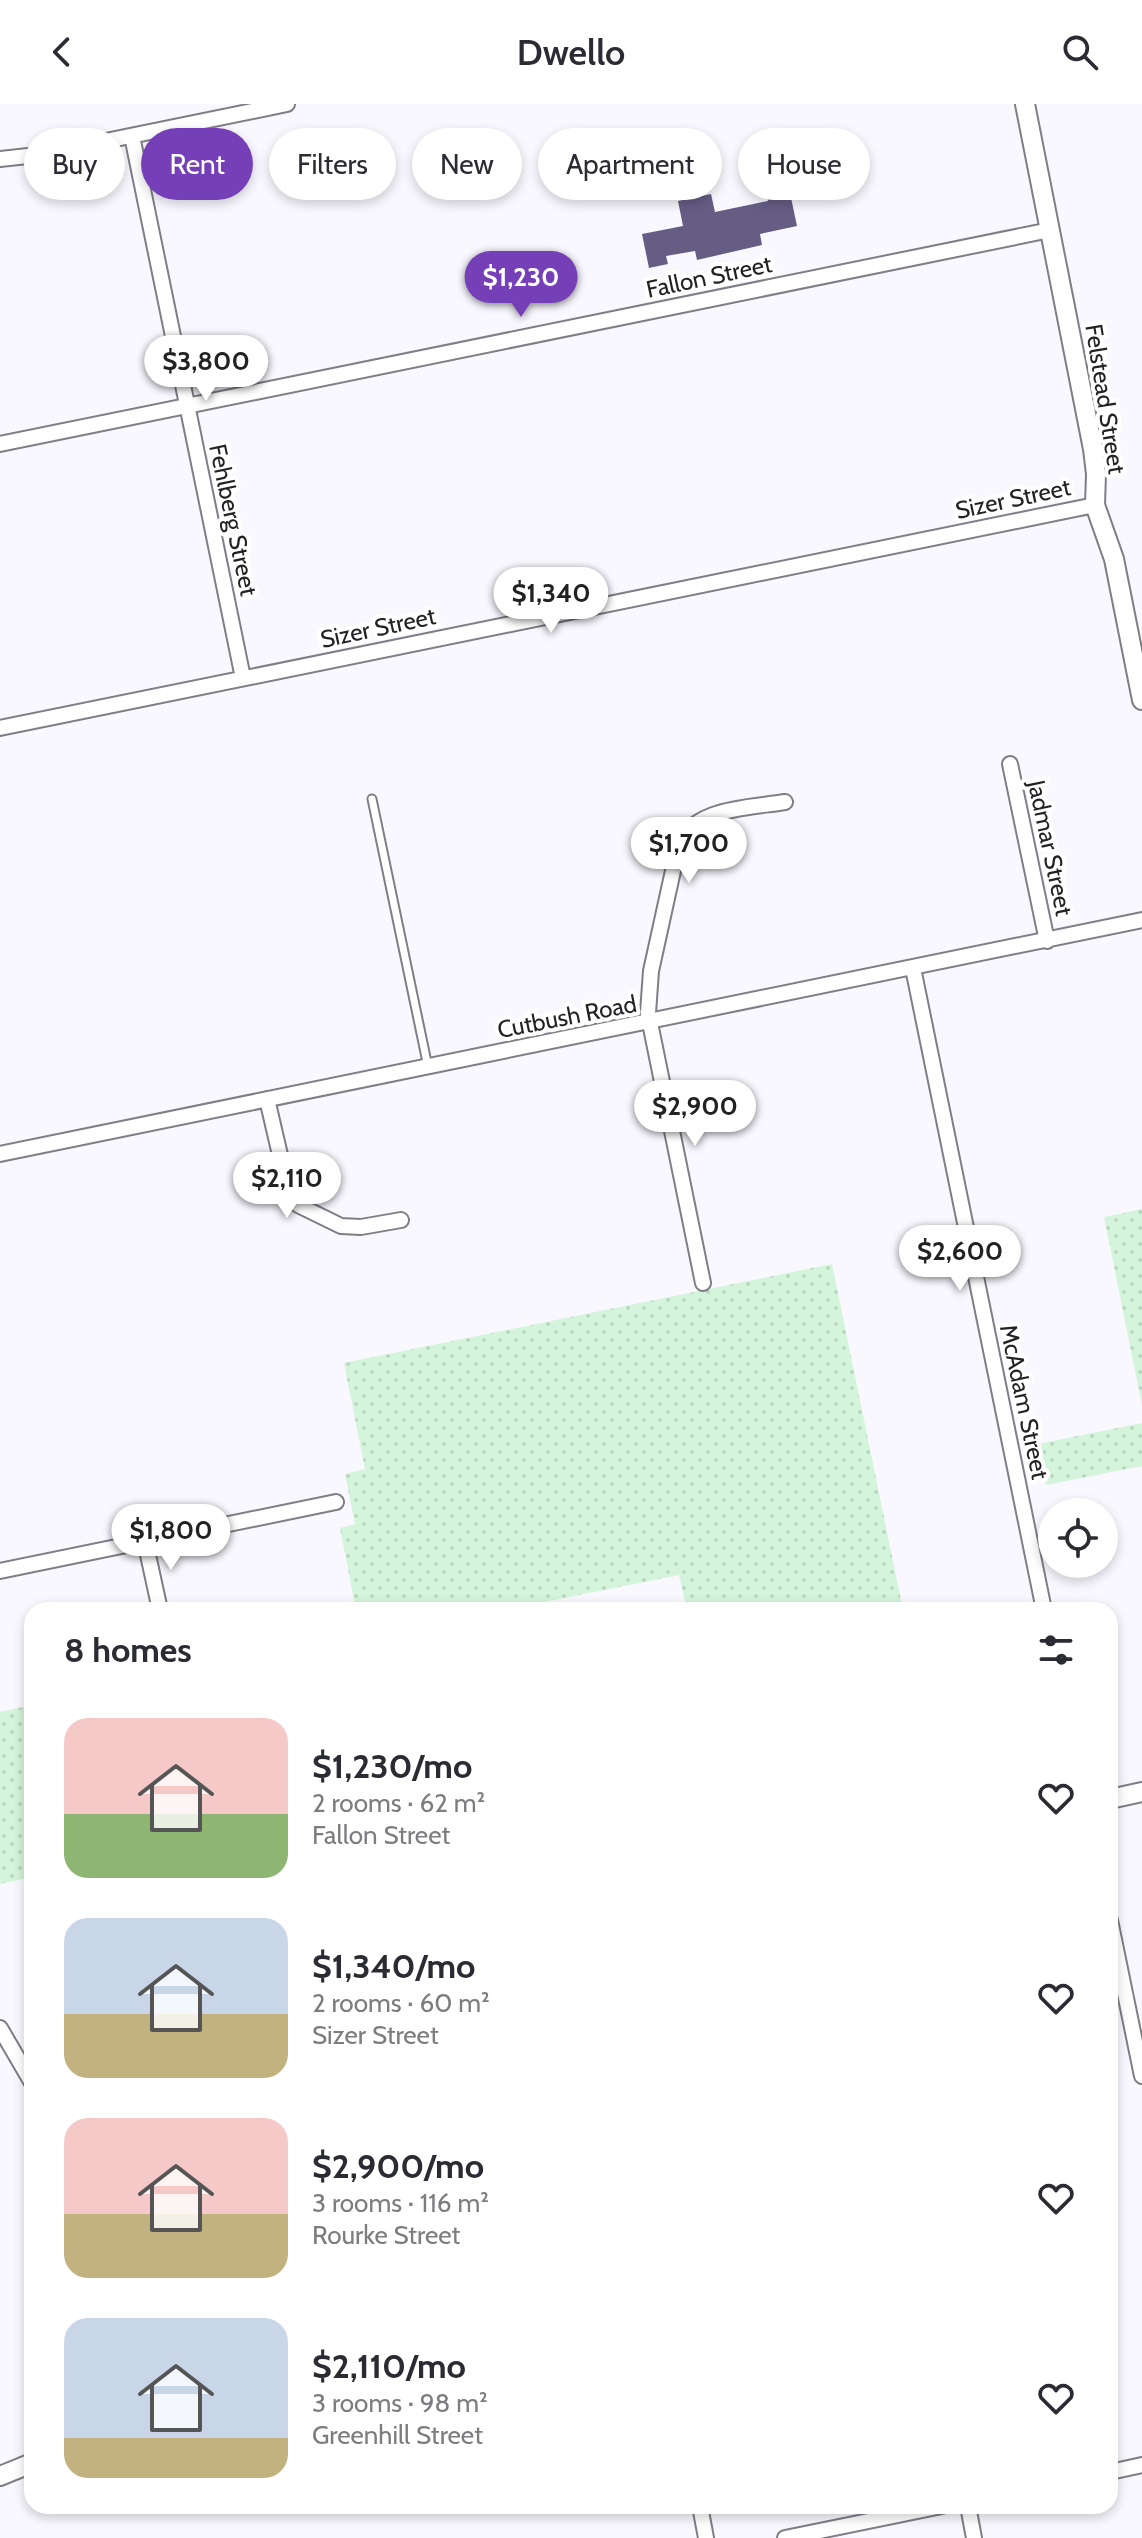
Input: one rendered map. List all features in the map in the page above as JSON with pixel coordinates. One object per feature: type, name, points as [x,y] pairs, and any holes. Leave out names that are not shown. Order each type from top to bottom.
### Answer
[{"type":"street","points":[[0,159],[37,155],[287,104]]},
{"type":"street","name":"Felstead Street","points":[[1025,104],[1093,449],[1095,505],[1114,559],[1142,700]]},
{"type":"street","name":"Fehlberg Street","points":[[132,136],[243,678]]},
{"type":"street","name":"Fallon Street","points":[[0,444],[1050,230]]},
{"type":"street","name":"Sizer Street","points":[[0,728],[1095,505]]},
{"type":"street","name":"Jadmar Street","points":[[1010,764],[1047,941]]},
{"type":"street","points":[[703,1283],[650,1023],[647,999],[651,971],[681,839],[693,824],[708,817],[785,802]]},
{"type":"street","name":"Cutbush Road","points":[[0,1154],[1142,920]]},
{"type":"street","name":"McAdam Street","points":[[913,968],[1042,1602]]},
{"type":"street","points":[[267,1099],[287,1185],[298,1205],[341,1226],[361,1227],[401,1220]]},
{"type":"street","points":[[0,1571],[336,1502]]},
{"type":"street","points":[[145,1541],[158,1602]]},
{"type":"street","points":[[1118,1797],[1142,1792]]},
{"type":"street","points":[[1118,1959],[1142,2076]]},
{"type":"street","points":[[0,2028],[24,2069]]},
{"type":"street","points":[[1118,2470],[1142,2465]]},
{"type":"street","points":[[0,2476],[24,2466]]},
{"type":"street","points":[[702,2514],[706,2538]]},
{"type":"street","points":[[785,2538],[903,2514]]},
{"type":"street","points":[[970,2514],[974,2538]]},
{"type":"lane","points":[[372,799],[428,1067]]},
{"type":"green space","points":[[1142,1209],[1142,1405],[1104,1217]]},
{"type":"green space","points":[[832,1264],[901,1602],[685,1602],[679,1575],[544,1602],[354,1602],[340,1528],[355,1524],[345,1474],[365,1469],[344,1363]]},
{"type":"green space","points":[[1142,1423],[1142,1466],[1046,1485],[1038,1444]]},
{"type":"green space","points":[[24,1707],[24,1879],[0,1884],[0,1712]]},
{"type":"building","points":[[712,200],[715,212],[768,201],[792,200],[797,226],[760,234],[762,245],[697,260],[695,251],[666,256],[668,264],[649,268],[642,234],[683,226],[678,201]]}]
